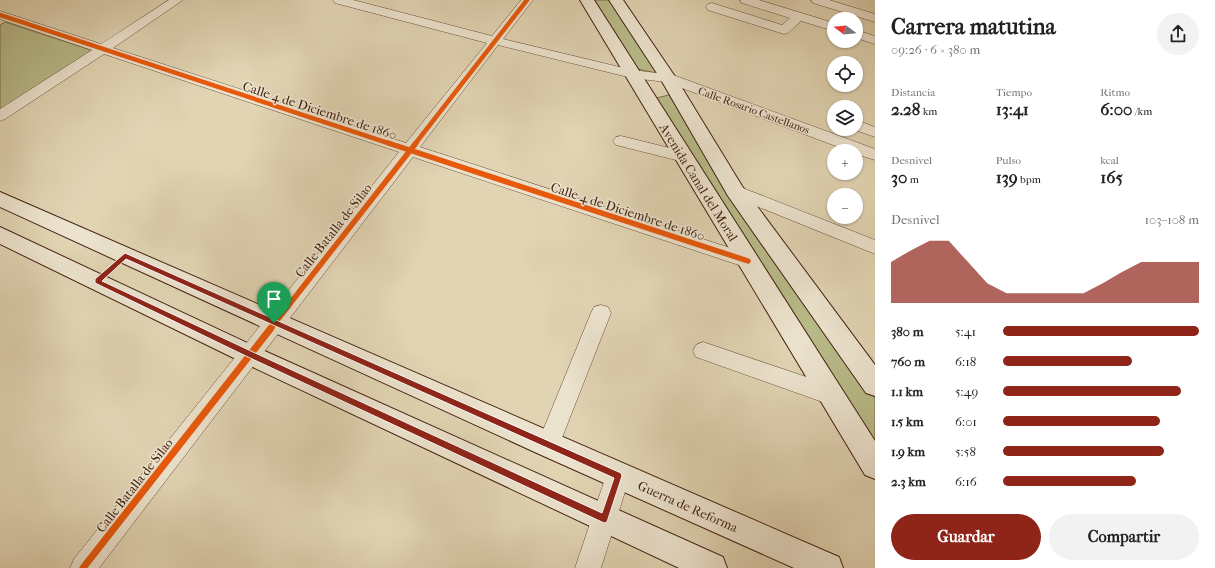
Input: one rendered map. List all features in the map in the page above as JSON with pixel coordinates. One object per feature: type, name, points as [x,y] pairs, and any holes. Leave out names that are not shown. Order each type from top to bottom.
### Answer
[{"type":"main road","name":"Avenida Canal del Moral","points":[[587,0],[875,466]]},
{"type":"main road","name":"Avenida Canal del Moral","points":[[616,0],[668,78],[735,191],[872,379]]},
{"type":"main road","name":"Guerra de Reforma","points":[[0,199],[274,323],[828,568]]},
{"type":"main road","points":[[0,227],[24,210]]},
{"type":"main road","points":[[0,235],[250,355],[712,568]]},
{"type":"main road","points":[[97,281],[125,256]]},
{"type":"street","points":[[0,116],[177,0]]},
{"type":"street","name":"Calle Rosario Castellanos","points":[[340,0],[496,41],[632,74],[668,78],[827,131]]},
{"type":"street","name":"Calle Batalla de Silao","points":[[83,568],[527,0]]},
{"type":"street","points":[[746,0],[827,25]]},
{"type":"street","points":[[817,0],[875,18]]},
{"type":"street","points":[[712,7],[784,30],[799,16]]},
{"type":"street","name":"Calle 4 de Diciembre de 1860","points":[[0,14],[409,151],[748,261]]},
{"type":"street","points":[[863,34],[875,35]]},
{"type":"street","points":[[863,36],[875,40]]},
{"type":"street","points":[[863,128],[875,132]]},
{"type":"street","name":"Calle Rosario Castellanos","points":[[841,136],[875,155]]},
{"type":"street","points":[[621,141],[684,157]]},
{"type":"street","points":[[735,191],[875,247]]},
{"type":"street","points":[[548,445],[600,313]]},
{"type":"street","points":[[703,351],[831,394]]},
{"type":"street","points":[[588,568],[618,476]]},
{"type":"green space","points":[[591,0],[611,0],[661,74],[633,68]]},
{"type":"green space","points":[[5,22],[94,51],[0,111],[0,25]]},
{"type":"green space","points":[[673,94],[875,398],[875,452],[652,99]]},
{"type":"cycle path","points":[[83,568],[527,0]]},
{"type":"cycle path","points":[[0,15],[748,261]]},
{"type":"route","points":[[125,256],[274,323],[618,476],[604,519],[250,355],[97,281],[125,256]]}]
